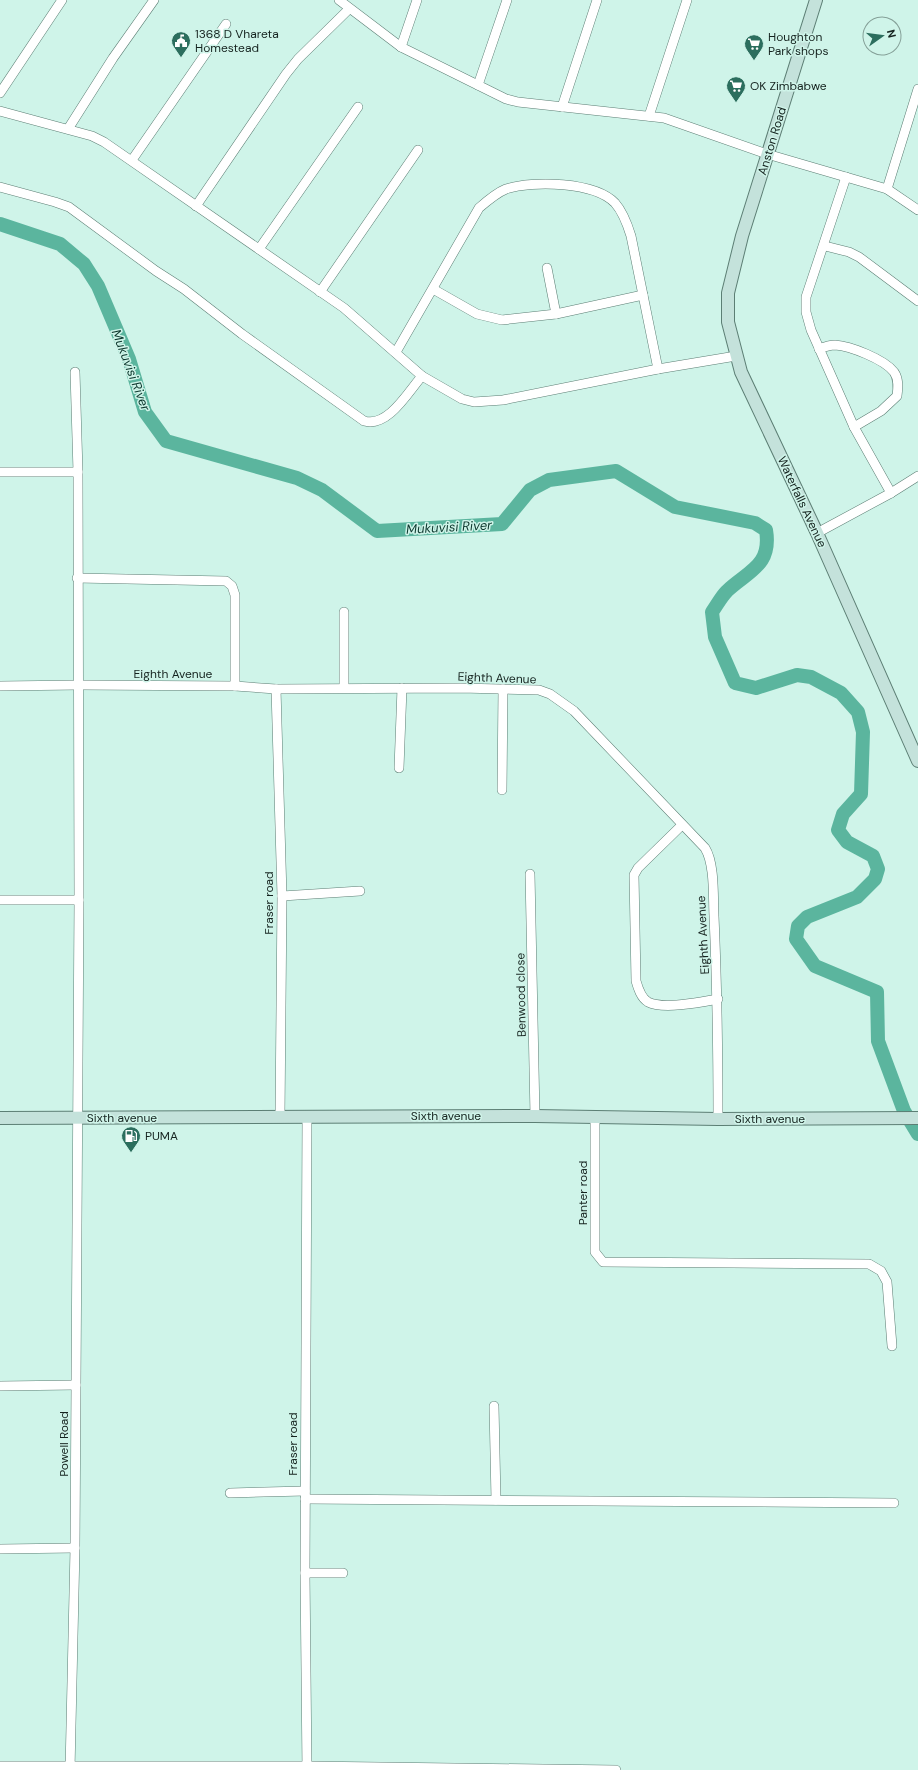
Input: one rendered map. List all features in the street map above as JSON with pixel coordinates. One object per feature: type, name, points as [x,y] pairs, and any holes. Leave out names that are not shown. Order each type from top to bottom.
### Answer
[{"type":"street","points":[[0,93],[62,0]]},
{"type":"street","points":[[68,129],[104,71],[154,0]]},
{"type":"street","points":[[339,0],[348,9],[401,47],[506,99],[518,102],[664,118],[767,154],[887,189],[918,210]]},
{"type":"street","points":[[401,47],[417,0]]},
{"type":"street","points":[[478,85],[507,0]]},
{"type":"street","points":[[562,107],[597,0]]},
{"type":"street","points":[[649,116],[687,0]]},
{"type":"street","name":"Anston Road","points":[[742,236],[816,0]]},
{"type":"street","points":[[196,206],[286,74],[298,59],[348,9]]},
{"type":"street","points":[[132,160],[226,24]]},
{"type":"street","points":[[887,189],[918,88]]},
{"type":"street","points":[[259,249],[358,107]]},
{"type":"street","points":[[0,111],[92,136],[132,160],[356,317],[422,376],[462,399],[474,402],[489,402],[658,369],[736,356]]},
{"type":"street","points":[[320,292],[418,150]]},
{"type":"street","points":[[846,177],[806,297],[806,312],[811,330],[854,427],[891,493]]},
{"type":"street","points":[[396,352],[479,208],[489,199],[506,189],[542,183],[587,189],[603,194],[614,202],[627,222],[658,369]]},
{"type":"street","points":[[0,187],[69,207],[160,274],[184,289],[242,334],[364,421],[377,422],[388,417],[422,376]]},
{"type":"street","name":"Waterfalls Avenue","points":[[742,236],[728,293],[728,322],[736,356],[750,390],[817,532],[918,761]]},
{"type":"street","points":[[824,246],[849,252],[859,257],[918,301]]},
{"type":"street","points":[[546,268],[556,314]]},
{"type":"street","points":[[433,289],[476,314],[502,320],[516,320],[556,314],[643,295]]},
{"type":"street","points":[[819,349],[833,345],[846,347],[859,351],[886,365],[894,372],[898,385],[897,396],[881,410],[854,427]]},
{"type":"street","name":"Powell Road","points":[[70,1768],[75,1548],[77,1118],[80,900],[77,578],[78,472],[75,372]]},
{"type":"street","points":[[0,472],[78,472]]},
{"type":"street","points":[[817,532],[891,493],[918,476]]},
{"type":"street","points":[[77,578],[226,581],[232,586],[235,595],[235,686]]},
{"type":"street","points":[[344,612],[344,688]]},
{"type":"street","name":"Eighth Avenue","points":[[0,686],[79,685],[235,686],[276,689],[503,689],[539,690],[550,694],[574,711],[705,848],[710,861],[718,999],[718,1119]]},
{"type":"street","points":[[399,768],[402,688]]},
{"type":"street","name":"Fraser road","points":[[276,689],[282,896],[280,1118]]},
{"type":"street","points":[[502,790],[503,689]]},
{"type":"street","points":[[682,825],[638,868],[634,875],[636,980],[641,994],[651,1003],[685,1004],[718,999]]},
{"type":"street","name":"Benwood close","points":[[530,874],[536,1116]]},
{"type":"street","points":[[282,896],[360,891]]},
{"type":"street","points":[[0,900],[80,900]]},
{"type":"street","name":"Sixth avenue","points":[[0,1118],[536,1116],[718,1119],[918,1118]]},
{"type":"street","name":"Fraser road","points":[[307,1117],[305,1495],[307,1768]]},
{"type":"street","name":"Panter road","points":[[595,1117],[595,1252],[600,1259],[608,1263],[869,1264],[881,1271],[887,1282],[892,1346]]},
{"type":"street","points":[[0,1386],[76,1385]]},
{"type":"street","points":[[494,1406],[496,1500]]},
{"type":"street","points":[[230,1493],[496,1500],[894,1503]]},
{"type":"street","points":[[0,1549],[75,1548]]},
{"type":"street","points":[[305,1572],[343,1573]]},
{"type":"street","points":[[0,1766],[70,1768],[616,1770]]},
{"type":"waterway","name":"Mukuvisi River","points":[[0,224],[60,244],[84,264],[98,286],[129,359],[145,412],[166,441],[297,478],[322,490],[377,531],[502,524],[530,490],[549,480],[616,471],[675,507],[755,523],[766,530],[767,542],[762,560],[727,591],[712,612],[715,637],[735,683],[756,688],[797,675],[811,677],[841,693],[858,712],[863,732],[861,794],[843,814],[838,830],[847,842],[873,856],[878,869],[875,879],[857,897],[807,917],[798,926],[796,939],[815,966],[877,992],[878,1041],[904,1111],[918,1134]]},
{"type":"place","name":"1368 D Vhareta Homestead","points":[[181,58]]},
{"type":"place","name":"Houghton Park shops","points":[[754,61]]},
{"type":"place","name":"OK Zimbabwe","points":[[736,103]]},
{"type":"place","name":"PUMA","points":[[131,1153]]}]
